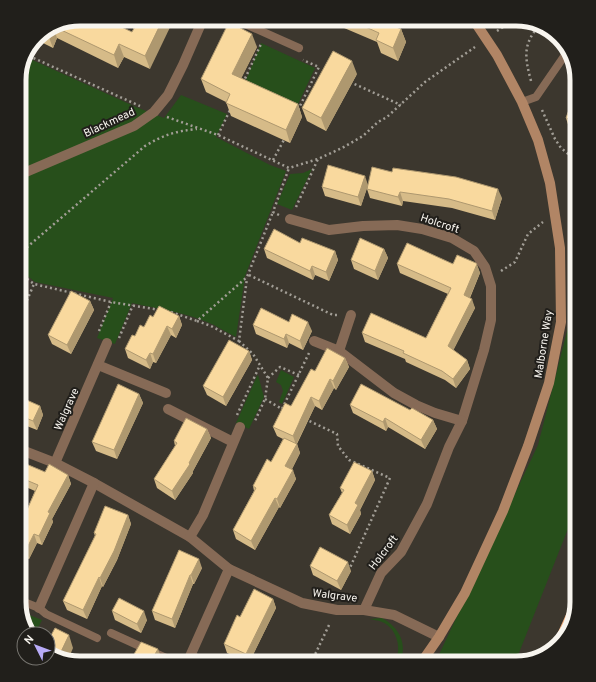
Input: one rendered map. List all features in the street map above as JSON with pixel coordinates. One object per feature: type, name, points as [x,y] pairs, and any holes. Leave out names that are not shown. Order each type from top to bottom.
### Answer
[{"type":"street","name":"Blackmead","points":[[26,172],[134,126],[154,112],[168,95],[200,26]]},
{"type":"street","name":"Malborne Way","points":[[426,656],[465,593],[503,511],[528,446],[549,384],[561,322],[560,248],[550,183],[538,140],[522,102],[497,55],[478,26]]},
{"type":"street","name":"Holcroft","points":[[290,219],[329,230],[397,224],[422,228],[452,238],[474,251],[485,267],[491,286],[491,320],[484,350],[462,422],[449,447],[427,504],[402,552],[381,573],[364,610]]},
{"type":"street","points":[[338,351],[351,315]]},
{"type":"street","points":[[314,341],[338,351],[394,393],[429,410],[462,422]]},
{"type":"street","name":"Walgrave","points":[[55,463],[107,343]]},
{"type":"street","points":[[98,364],[166,393]]},
{"type":"street","points":[[168,409],[233,442]]},
{"type":"street","points":[[190,537],[203,516],[233,442],[238,422]]},
{"type":"street","name":"Walgrave","points":[[26,452],[55,463],[94,483],[190,537],[229,569],[302,603],[337,610],[364,610],[394,615],[439,637]]},
{"type":"street","points":[[39,608],[94,483]]},
{"type":"street","points":[[190,656],[229,569]]},
{"type":"lane","points":[[250,26],[299,48]]},
{"type":"lane","points":[[522,102],[536,97],[564,57]]},
{"type":"lane","points":[[26,603],[97,638]]},
{"type":"lane","points":[[111,633],[162,656]]},
{"type":"path","points":[[132,33],[136,26]]},
{"type":"path","points":[[491,36],[505,26]]},
{"type":"path","points":[[241,88],[266,33]]},
{"type":"path","points":[[32,57],[154,112],[218,135],[290,168],[318,159],[363,136],[401,105],[425,82],[479,44]]},
{"type":"path","points":[[299,48],[298,58],[326,70]]},
{"type":"path","points":[[297,113],[319,67]]},
{"type":"path","points":[[346,80],[401,105]]},
{"type":"path","points":[[218,135],[231,108]]},
{"type":"path","points":[[26,248],[145,146],[161,137],[179,130],[199,128]]},
{"type":"path","points":[[273,160],[287,133]]},
{"type":"path","points":[[273,212],[290,219],[318,159]]},
{"type":"path","points":[[239,341],[248,276],[290,168]]},
{"type":"path","points":[[488,278],[515,262],[528,234],[555,213]]},
{"type":"path","points":[[248,276],[332,315],[351,315]]},
{"type":"path","points":[[197,321],[248,276]]},
{"type":"path","points":[[26,278],[34,284],[111,302],[161,310]]},
{"type":"path","points":[[26,303],[34,284]]},
{"type":"path","points":[[98,333],[111,302]]},
{"type":"path","points":[[119,339],[132,305]]},
{"type":"path","points":[[168,312],[211,326],[239,341],[253,354],[268,378]]},
{"type":"path","points":[[265,399],[282,409],[314,341]]},
{"type":"path","points":[[238,422],[260,365]]},
{"type":"path","points":[[253,424],[265,399],[268,378],[280,367],[299,374]]},
{"type":"path","points":[[303,418],[337,434],[338,446],[349,460],[390,478],[348,573]]},
{"type":"path","points":[[314,656],[337,610]]},
{"type":"green space","points":[[261,43],[315,68],[293,115],[241,92]]},
{"type":"green space","points":[[31,59],[136,107],[164,118],[181,95],[227,114],[216,137],[270,165],[286,171],[245,276],[236,337],[214,325],[194,317],[132,303],[115,344],[97,338],[113,298],[35,282],[26,275],[26,77]]},
{"type":"green space","points":[[312,169],[292,210],[277,204],[290,174],[303,173]]},
{"type":"green space","points":[[570,319],[570,524],[518,656],[438,656],[538,445]]},
{"type":"green space","points":[[281,370],[294,377],[282,404],[279,402],[283,391],[281,385],[276,382]]},
{"type":"green space","points":[[258,375],[264,397],[249,429],[236,423]]},
{"type":"green space","points":[[28,614],[42,620],[39,626],[32,626]]},
{"type":"green space","points":[[382,618],[393,626],[402,643],[402,656],[397,656],[397,640],[391,629],[382,622],[369,619]]},
{"type":"building","points":[[80,26],[120,26],[132,32],[135,26],[160,26],[145,56],[119,44],[114,55],[61,30]]},
{"type":"building","points":[[227,26],[237,26],[252,34],[232,74],[298,104],[286,130],[226,103],[230,94],[201,79]]},
{"type":"building","points":[[364,26],[394,26],[401,29],[393,48],[376,40],[379,33]]},
{"type":"building","points":[[333,51],[352,61],[321,118],[302,108]]},
{"type":"building","points":[[570,107],[570,119],[566,118]]},
{"type":"building","points":[[328,165],[365,176],[358,197],[322,187]]},
{"type":"building","points":[[372,167],[392,172],[393,168],[456,177],[498,189],[492,211],[449,199],[400,192],[398,197],[367,189]]},
{"type":"building","points":[[274,229],[300,243],[302,238],[335,251],[326,272],[312,266],[310,271],[264,249]]},
{"type":"building","points":[[360,238],[384,249],[375,271],[351,260]]},
{"type":"building","points":[[407,243],[453,264],[457,255],[477,264],[464,295],[472,299],[448,346],[467,360],[453,379],[442,371],[403,353],[404,351],[362,333],[371,313],[426,338],[451,288],[397,264]]},
{"type":"building","points":[[71,291],[90,301],[67,345],[48,335]]},
{"type":"building","points":[[159,306],[179,316],[172,329],[167,326],[153,354],[150,353],[146,360],[125,349],[132,335],[135,336],[140,325],[144,327],[150,315],[153,317]]},
{"type":"building","points":[[261,308],[289,322],[292,314],[308,322],[300,341],[286,334],[284,339],[253,325]]},
{"type":"building","points":[[229,340],[249,351],[223,397],[203,386]]},
{"type":"building","points":[[327,348],[345,358],[333,381],[330,379],[319,401],[311,397],[293,436],[273,427],[285,403],[291,406],[311,369],[315,371]]},
{"type":"building","points":[[118,384],[139,394],[114,450],[92,442]]},
{"type":"building","points":[[361,384],[410,410],[412,408],[433,420],[421,440],[385,418],[383,422],[350,405]]},
{"type":"building","points":[[26,400],[40,406],[33,421],[26,418]]},
{"type":"building","points":[[186,418],[207,429],[189,463],[190,464],[172,491],[154,479],[177,443],[174,441]]},
{"type":"building","points":[[284,438],[297,444],[285,466],[293,470],[277,499],[275,498],[251,541],[233,530],[256,488],[253,486],[267,459],[271,462]]},
{"type":"building","points":[[354,462],[372,471],[355,503],[358,505],[347,525],[329,515],[344,490],[340,488]]},
{"type":"building","points":[[26,464],[45,472],[49,464],[68,475],[48,512],[50,513],[39,536],[34,534],[26,550],[26,512],[38,485],[26,480]]},
{"type":"building","points":[[105,506],[128,515],[114,551],[83,610],[63,601],[96,534],[94,533]]},
{"type":"building","points":[[320,547],[348,562],[337,581],[310,566]]},
{"type":"building","points":[[179,550],[199,559],[190,575],[172,619],[152,611]]},
{"type":"building","points":[[254,589],[273,599],[246,654],[224,644],[237,615],[240,617]]},
{"type":"building","points":[[119,598],[144,611],[137,624],[112,611]]},
{"type":"building","points":[[56,628],[69,635],[61,652],[56,650]]},
{"type":"building","points":[[141,642],[158,649],[154,656],[133,656]]}]
